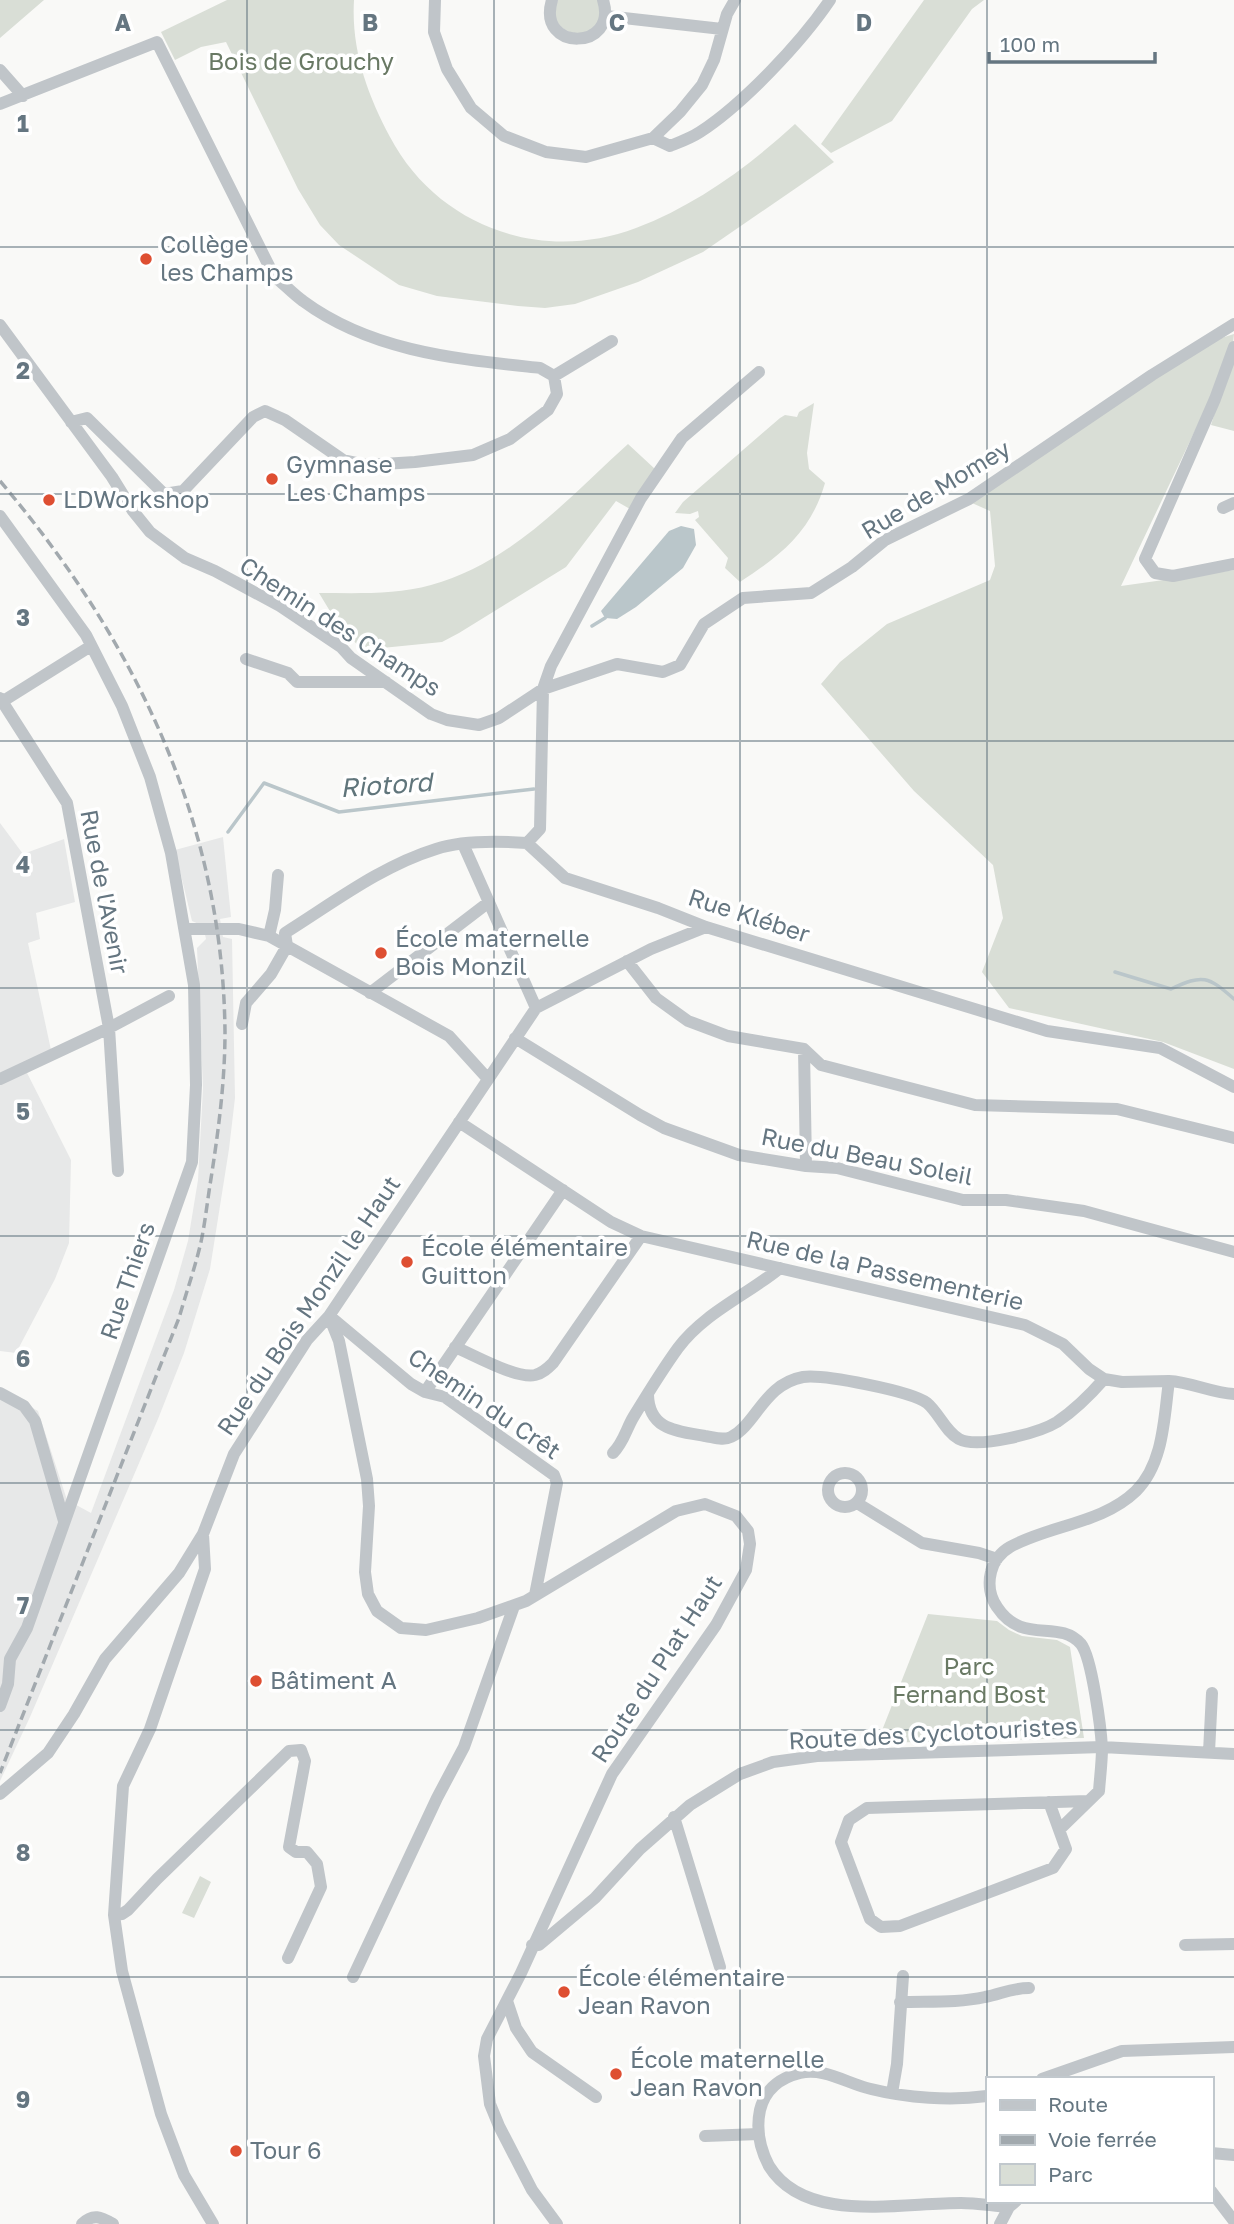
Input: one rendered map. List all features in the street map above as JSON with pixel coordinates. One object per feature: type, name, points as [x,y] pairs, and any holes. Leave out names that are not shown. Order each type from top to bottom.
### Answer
[{"type":"street","points":[[435,0],[434,32],[452,78],[471,108],[504,136],[546,152],[586,157],[653,138],[680,112],[702,85],[727,14],[735,0]]},
{"type":"street","points":[[552,0],[549,12],[551,21],[560,33],[573,39],[590,37],[603,24],[606,16],[603,0]]},
{"type":"street","points":[[653,138],[670,146],[698,134],[729,110],[779,61],[830,0]]},
{"type":"street","points":[[606,16],[722,29]]},
{"type":"street","points":[[0,104],[157,42],[274,276],[302,301],[352,330],[398,346],[433,355],[540,368],[554,376]]},
{"type":"street","points":[[0,70],[23,96]]},
{"type":"street","name":"Rue de Momey","points":[[543,689],[617,664],[663,672],[680,665],[704,624],[743,598],[811,593],[852,567],[886,540],[969,499],[1234,324]]},
{"type":"street","name":"Chemin des Champs","points":[[0,325],[112,477],[133,511],[168,547],[280,607],[341,647],[351,658],[431,714],[447,720],[479,725],[499,718],[543,689]]},
{"type":"street","points":[[554,376],[612,341]]},
{"type":"street","points":[[1234,347],[1215,399],[1145,559],[1155,573],[1173,576],[1234,564]]},
{"type":"street","points":[[242,1024],[246,1003],[271,974],[287,946],[285,933],[392,867],[436,849],[463,844],[527,843],[540,829],[543,689],[551,666],[642,498],[682,438],[759,372]]},
{"type":"street","points":[[71,422],[87,418],[164,494],[173,494],[183,491],[253,417],[265,411],[285,420],[343,460],[367,465],[473,455],[510,439],[548,410],[557,394],[554,376]]},
{"type":"street","name":"Rue Thiers","points":[[0,516],[86,635],[122,706],[150,776],[171,853],[194,985],[196,1085],[192,1162],[27,1628],[5,1656],[8,1684],[0,1706]]},
{"type":"street","points":[[1,701],[90,646]]},
{"type":"street","points":[[246,659],[288,673],[297,682],[386,682]]},
{"type":"street","name":"Rue de l'Avenir","points":[[1,701],[67,803],[109,1028],[118,1171]]},
{"type":"street","name":"Rue Kléber","points":[[527,843],[565,878],[659,908],[706,927],[1047,1031],[1160,1048],[1234,1087]]},
{"type":"street","points":[[463,844],[536,1008],[651,949],[706,927]]},
{"type":"street","points":[[269,936],[275,910],[278,875]]},
{"type":"street","points":[[370,993],[489,902]]},
{"type":"street","points":[[184,929],[239,929],[269,936],[449,1036],[488,1079]]},
{"type":"street","points":[[628,961],[656,998],[688,1021],[728,1037],[804,1049],[821,1065],[975,1105],[1117,1109],[1234,1138]]},
{"type":"street","points":[[0,1079],[109,1028],[169,996]]},
{"type":"street","name":"Rue du Bois Monzil le Haut","points":[[0,1794],[48,1753],[105,1659],[179,1573],[203,1534],[234,1454],[307,1340],[329,1315],[536,1008]]},
{"type":"street","name":"Rue du Beau Soleil","points":[[515,1038],[664,1128],[740,1154],[806,1166],[837,1168],[963,1200],[1006,1200],[1084,1211],[1234,1252]]},
{"type":"street","points":[[804,1049],[806,1166]]},
{"type":"street","name":"Rue de la Passementerie","points":[[459,1122],[611,1222],[642,1236],[1025,1325],[1063,1344],[1089,1369],[1104,1379]]},
{"type":"street","points":[[425,1392],[563,1190]]},
{"type":"street","points":[[455,1348],[522,1376],[545,1371],[642,1236]]},
{"type":"street","points":[[613,1453],[623,1443],[632,1419],[680,1346],[702,1323],[757,1287],[780,1268]]},
{"type":"street","name":"Chemin du Crêt","points":[[329,1315],[411,1384],[425,1392],[445,1397],[554,1475],[557,1483],[535,1595]]},
{"type":"street","name":"Route du Plat Haut","points":[[329,1315],[339,1341],[367,1479],[369,1506],[365,1572],[368,1594],[377,1611],[401,1628],[426,1630],[478,1618],[514,1606],[676,1511],[705,1504],[736,1516],[748,1531],[750,1544],[746,1570],[716,1625],[612,1774],[487,2039],[484,2056],[490,2104],[532,2190],[557,2224]]},
{"type":"street","points":[[648,1395],[648,1405],[654,1417],[668,1429],[727,1439],[738,1433],[761,1404],[780,1387],[802,1377],[827,1377],[913,1395],[928,1404],[947,1428],[960,1439],[979,1442],[1010,1438],[1054,1423],[1084,1401],[1104,1379],[1122,1382],[1188,1382],[1234,1394]]},
{"type":"street","points":[[1059,1829],[1099,1791],[1102,1747],[1089,1658],[1081,1644],[1069,1635],[1028,1630],[1005,1618],[993,1601],[989,1585],[991,1569],[1008,1548],[1082,1521],[1117,1505],[1137,1490],[1150,1470],[1160,1445],[1169,1381]]},
{"type":"street","points":[[0,1393],[24,1406],[36,1421],[64,1521]]},
{"type":"street","points":[[857,1503],[922,1543],[979,1553],[997,1559]]},
{"type":"street","points":[[203,1534],[205,1569],[150,1729],[123,1786],[114,1916],[122,1971],[161,2114],[184,2175],[213,2224]]},
{"type":"street","points":[[353,1977],[437,1798],[464,1747],[514,1606]]},
{"type":"street","points":[[1209,1752],[1212,1693]]},
{"type":"street","name":"Route des Cyclotouristes","points":[[532,1945],[539,1945],[595,1898],[674,1817],[740,1774],[773,1762],[817,1756],[1102,1747],[1234,1754]]},
{"type":"street","points":[[114,1916],[128,1910],[156,1879],[289,1751],[301,1750],[305,1761],[289,1847],[296,1852],[307,1852],[317,1864],[321,1887],[288,1958]]},
{"type":"street","points":[[1049,1802],[1066,1849],[1054,1868],[900,1926],[881,1927],[870,1919],[841,1842],[849,1820],[867,1808],[1049,1802],[1088,1801]]},
{"type":"street","points":[[674,1817],[720,1967]]},
{"type":"street","points":[[1185,1945],[1234,1944]]},
{"type":"street","points":[[892,2093],[897,2064],[903,1976]]},
{"type":"street","points":[[901,2002],[959,2001],[1029,1987]]},
{"type":"street","points":[[507,2001],[516,2028],[532,2052],[596,2098]]},
{"type":"street","points":[[1048,2077],[1122,2051],[1234,2047]]},
{"type":"street","points":[[986,2096],[948,2097],[892,2093],[870,2089],[826,2074],[802,2072],[780,2080],[764,2097],[757,2123],[762,2153],[773,2176],[794,2199],[820,2211],[848,2215],[962,2203],[1013,2204]]},
{"type":"street","points":[[705,2136],[759,2134]]},
{"type":"street","points":[[1213,2153],[1234,2155]]},
{"type":"street","points":[[1213,2194],[1234,2221]]},
{"type":"street","points":[[1000,2224],[1013,2204]]},
{"type":"street","points":[[82,2224],[88,2218],[98,2216],[113,2224]]},
{"type":"shaded area","points":[[681,526],[694,529],[696,545],[683,568],[636,607],[617,619],[605,618],[601,611],[669,531]]},
{"type":"shaded area","points":[[0,823],[23,854],[64,839],[75,902],[36,913],[40,939],[28,943],[51,1050],[22,1063],[71,1160],[69,1243],[55,1279],[16,1353],[0,1351]]},
{"type":"shaded area","points":[[223,837],[231,917],[220,919],[223,937],[232,939],[235,1098],[210,1269],[184,1353],[158,1419],[0,1781],[0,1389],[38,1411],[67,1500],[91,1513],[174,1290],[188,1241],[198,1180],[203,1088],[197,948],[206,939],[203,926],[192,921],[175,850]]},
{"type":"green space","points":[[0,0],[44,0],[0,38]]},
{"type":"green space","name":"Bois de Grouchy","points":[[227,0],[354,0],[355,36],[362,71],[390,137],[410,168],[435,194],[463,214],[495,229],[529,238],[564,241],[600,238],[636,228],[680,208],[720,184],[795,124],[834,162],[703,252],[638,282],[575,304],[545,308],[437,296],[399,285],[339,245],[320,225],[298,189],[226,42],[201,47],[175,60],[161,32]]},
{"type":"green space","points":[[558,0],[598,0],[601,15],[597,26],[590,32],[580,34],[562,28],[556,21],[554,11]]},
{"type":"green space","points":[[924,0],[984,0],[972,9],[892,121],[831,153],[821,144]]},
{"type":"green space","points":[[1234,334],[1232,353],[1121,586],[1234,570],[1234,1069],[1163,1042],[1009,1008],[982,972],[1003,918],[993,865],[914,791],[821,684],[840,662],[887,624],[990,580],[995,566],[990,511],[972,503],[1166,370],[1218,339]]},
{"type":"green space","points":[[1234,351],[1234,431],[1211,425]]},
{"type":"green space","points":[[814,403],[807,453],[809,469],[825,483],[819,500],[812,515],[793,541],[740,582],[725,568],[728,558],[695,520],[699,517],[698,511],[690,514],[675,513],[683,502],[780,418],[785,415],[797,417],[799,412]]},
{"type":"green space","points":[[628,444],[655,469],[630,509],[616,501],[566,567],[442,642],[362,650],[353,640],[348,641],[319,593],[404,590],[431,585],[460,575],[513,545],[561,507]]},
{"type":"green space","name":"Parc Fernand Bost","points":[[928,1614],[997,1621],[1022,1636],[1057,1640],[1070,1647],[1084,1738],[877,1743]]},
{"type":"green space","points":[[200,1876],[211,1882],[194,1918],[182,1913]]},
{"type":"waterway","points":[[592,626],[605,618]]},
{"type":"waterway","name":"Riotord","points":[[228,832],[264,783],[339,812],[534,789]]},
{"type":"waterway","points":[[1115,972],[1171,989],[1191,981],[1205,980],[1218,986],[1234,999]]},
{"type":"railway","points":[[0,481],[48,541],[91,604],[130,669],[162,737],[188,807],[208,879],[220,954],[225,1032],[216,1147],[204,1228],[179,1318],[0,1773]]},
{"type":"place","name":"Collège les Champs","points":[[146,259]]},
{"type":"place","name":"Gymnase Les Champs","points":[[272,479]]},
{"type":"place","name":"LDWorkshop","points":[[49,500]]},
{"type":"place","name":"École maternelle Bois Monzil","points":[[381,953]]},
{"type":"place","name":"École élémentaire Guitton","points":[[407,1262]]},
{"type":"place","name":"Bâtiment A","points":[[256,1681]]},
{"type":"place","name":"École élémentaire Jean Ravon","points":[[564,1992]]},
{"type":"place","name":"École maternelle Jean Ravon","points":[[616,2074]]},
{"type":"place","name":"Tour 6","points":[[236,2151]]}]
